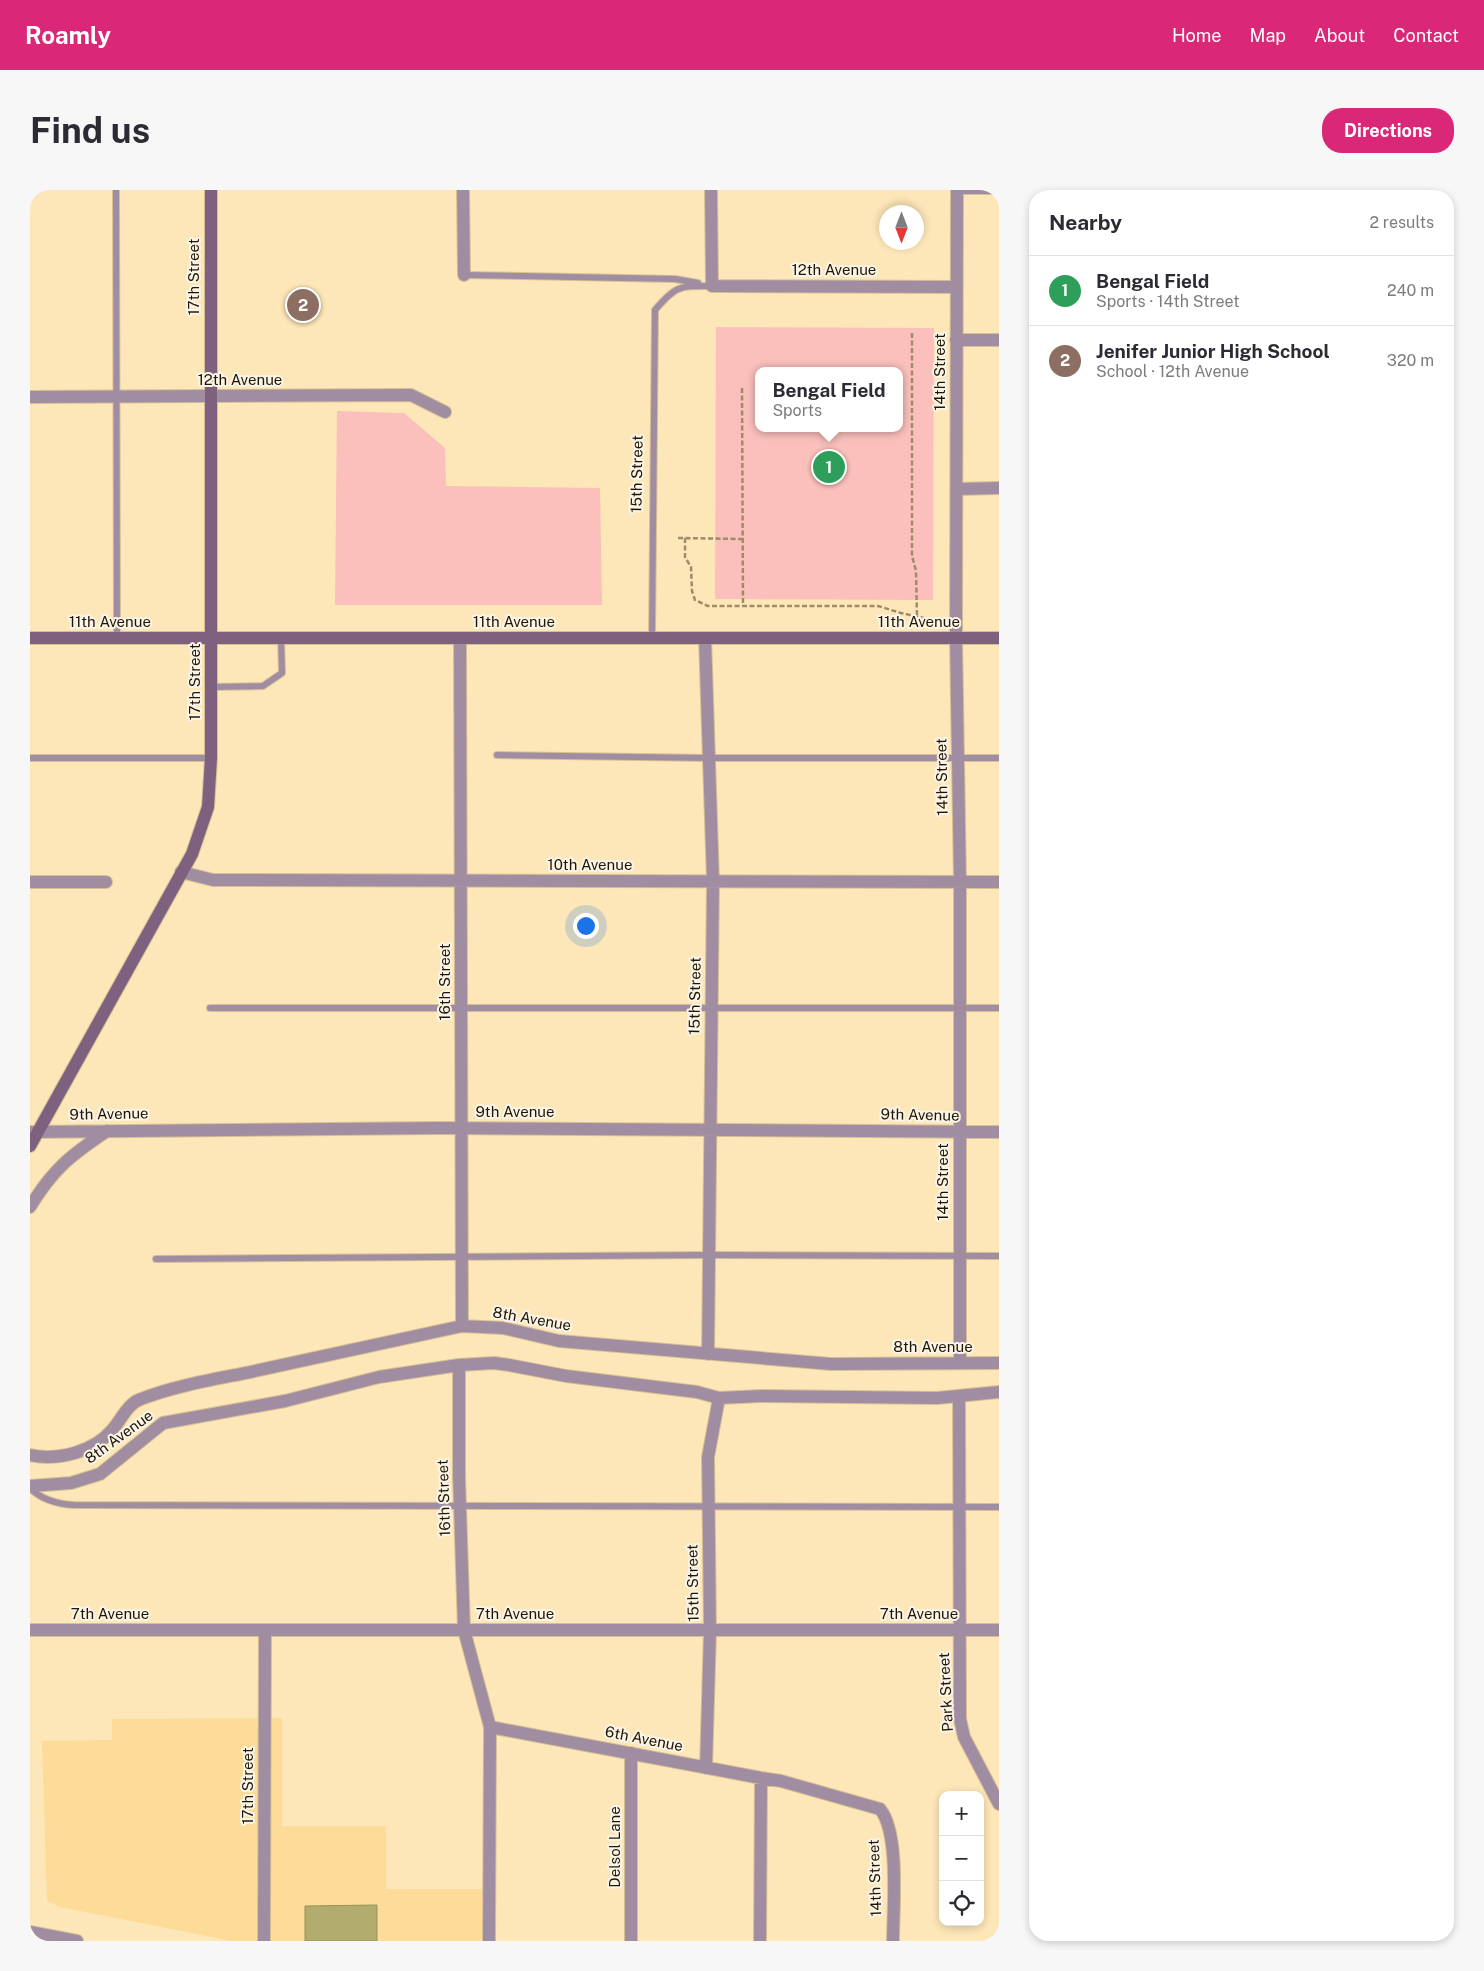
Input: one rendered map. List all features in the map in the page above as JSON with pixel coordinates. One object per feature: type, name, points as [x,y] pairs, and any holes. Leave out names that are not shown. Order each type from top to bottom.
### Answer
[{"type":"main road","name":"17th Street","points":[[30,1146],[34,1132],[192,854],[208,807],[212,758],[211,190]]},
{"type":"main road","name":"11th Avenue","points":[[30,638],[999,638]]},
{"type":"street","points":[[463,190],[464,275]]},
{"type":"street","points":[[711,190],[712,286]]},
{"type":"street","name":"14th Street","points":[[956,191],[956,638],[960,882],[960,1363]]},
{"type":"street","name":"12th Avenue","points":[[712,286],[956,286]]},
{"type":"street","points":[[956,340],[999,340]]},
{"type":"street","name":"12th Avenue","points":[[30,397],[411,395],[445,412]]},
{"type":"street","points":[[956,489],[999,488]]},
{"type":"street","name":"16th Street","points":[[460,638],[462,1326]]},
{"type":"street","name":"15th Street","points":[[705,638],[713,881],[708,1354]]},
{"type":"street","name":"10th Avenue","points":[[181,872],[213,880],[999,882]]},
{"type":"street","points":[[30,882],[106,882]]},
{"type":"street","name":"9th Avenue","points":[[34,1132],[462,1128],[999,1132]]},
{"type":"street","points":[[30,1207],[58,1166],[73,1153],[107,1130]]},
{"type":"street","name":"8th Avenue","points":[[30,1455],[41,1457],[72,1454],[102,1440],[138,1399],[184,1386],[462,1326],[503,1328],[559,1342],[831,1364],[999,1363]]},
{"type":"street","name":"8th Avenue","points":[[30,1487],[71,1483],[100,1474],[163,1423],[285,1401],[379,1377],[459,1365],[494,1363],[566,1376],[697,1392],[720,1398],[761,1396],[937,1398],[999,1392]]},
{"type":"street","name":"16th Street","points":[[459,1365],[464,1630]]},
{"type":"street","points":[[958,1396],[959,1630]]},
{"type":"street","name":"15th Street","points":[[706,1768],[710,1631],[708,1457],[720,1398]]},
{"type":"street","name":"7th Avenue","points":[[30,1630],[999,1630]]},
{"type":"street","name":"17th Street","points":[[264,1941],[265,1630]]},
{"type":"street","points":[[464,1630],[490,1727],[489,1941]]},
{"type":"street","name":"Park Street","points":[[959,1630],[960,1719],[964,1737],[999,1804]]},
{"type":"street","name":"6th Avenue","points":[[490,1727],[781,1781],[872,1805],[880,1809],[886,1816]]},
{"type":"street","name":"Delsol Lane","points":[[631,1753],[631,1941]]},
{"type":"street","points":[[760,1941],[761,1778]]},
{"type":"street","name":"14th Street","points":[[886,1816],[890,1829],[893,1859],[893,1941]]},
{"type":"street","points":[[30,1932],[77,1941]]},
{"type":"lane","points":[[116,190],[117,638]]},
{"type":"lane","points":[[956,191],[999,191]]},
{"type":"lane","points":[[464,275],[675,279],[712,286]]},
{"type":"lane","name":"15th Street","points":[[652,638],[655,310],[668,294],[682,286],[712,286]]},
{"type":"lane","points":[[211,687],[264,686],[282,673],[282,638]]},
{"type":"lane","points":[[497,755],[709,758],[999,758]]},
{"type":"lane","points":[[30,758],[212,758]]},
{"type":"lane","points":[[210,1008],[999,1008]]},
{"type":"lane","points":[[156,1259],[709,1255],[999,1256]]},
{"type":"lane","points":[[30,1487],[43,1498],[63,1505],[999,1507]]},
{"type":"path","points":[[912,333],[912,556],[916,571],[917,617]]},
{"type":"path","points":[[742,388],[744,606]]},
{"type":"path","points":[[678,538],[743,539]]},
{"type":"path","points":[[685,538],[685,558],[691,567],[692,592],[695,600],[708,606],[878,606],[942,622]]},
{"type":"shaded area","points":[[716,327],[934,328],[933,600],[715,599]]},
{"type":"shaded area","points":[[337,411],[404,413],[445,448],[446,486],[600,488],[602,605],[335,605]]},
{"type":"shaded area","points":[[282,1718],[282,1826],[386,1826],[386,1889],[488,1889],[488,1941],[232,1941],[60,1907],[47,1901],[42,1741],[112,1740],[112,1719]]},
{"type":"building","points":[[377,1905],[377,1941],[305,1941],[305,1906]]},
{"type":"place","name":"Jenifer Junior High School","points":[[303,305]]},
{"type":"place","name":"Bengal Field","points":[[829,467]]}]
